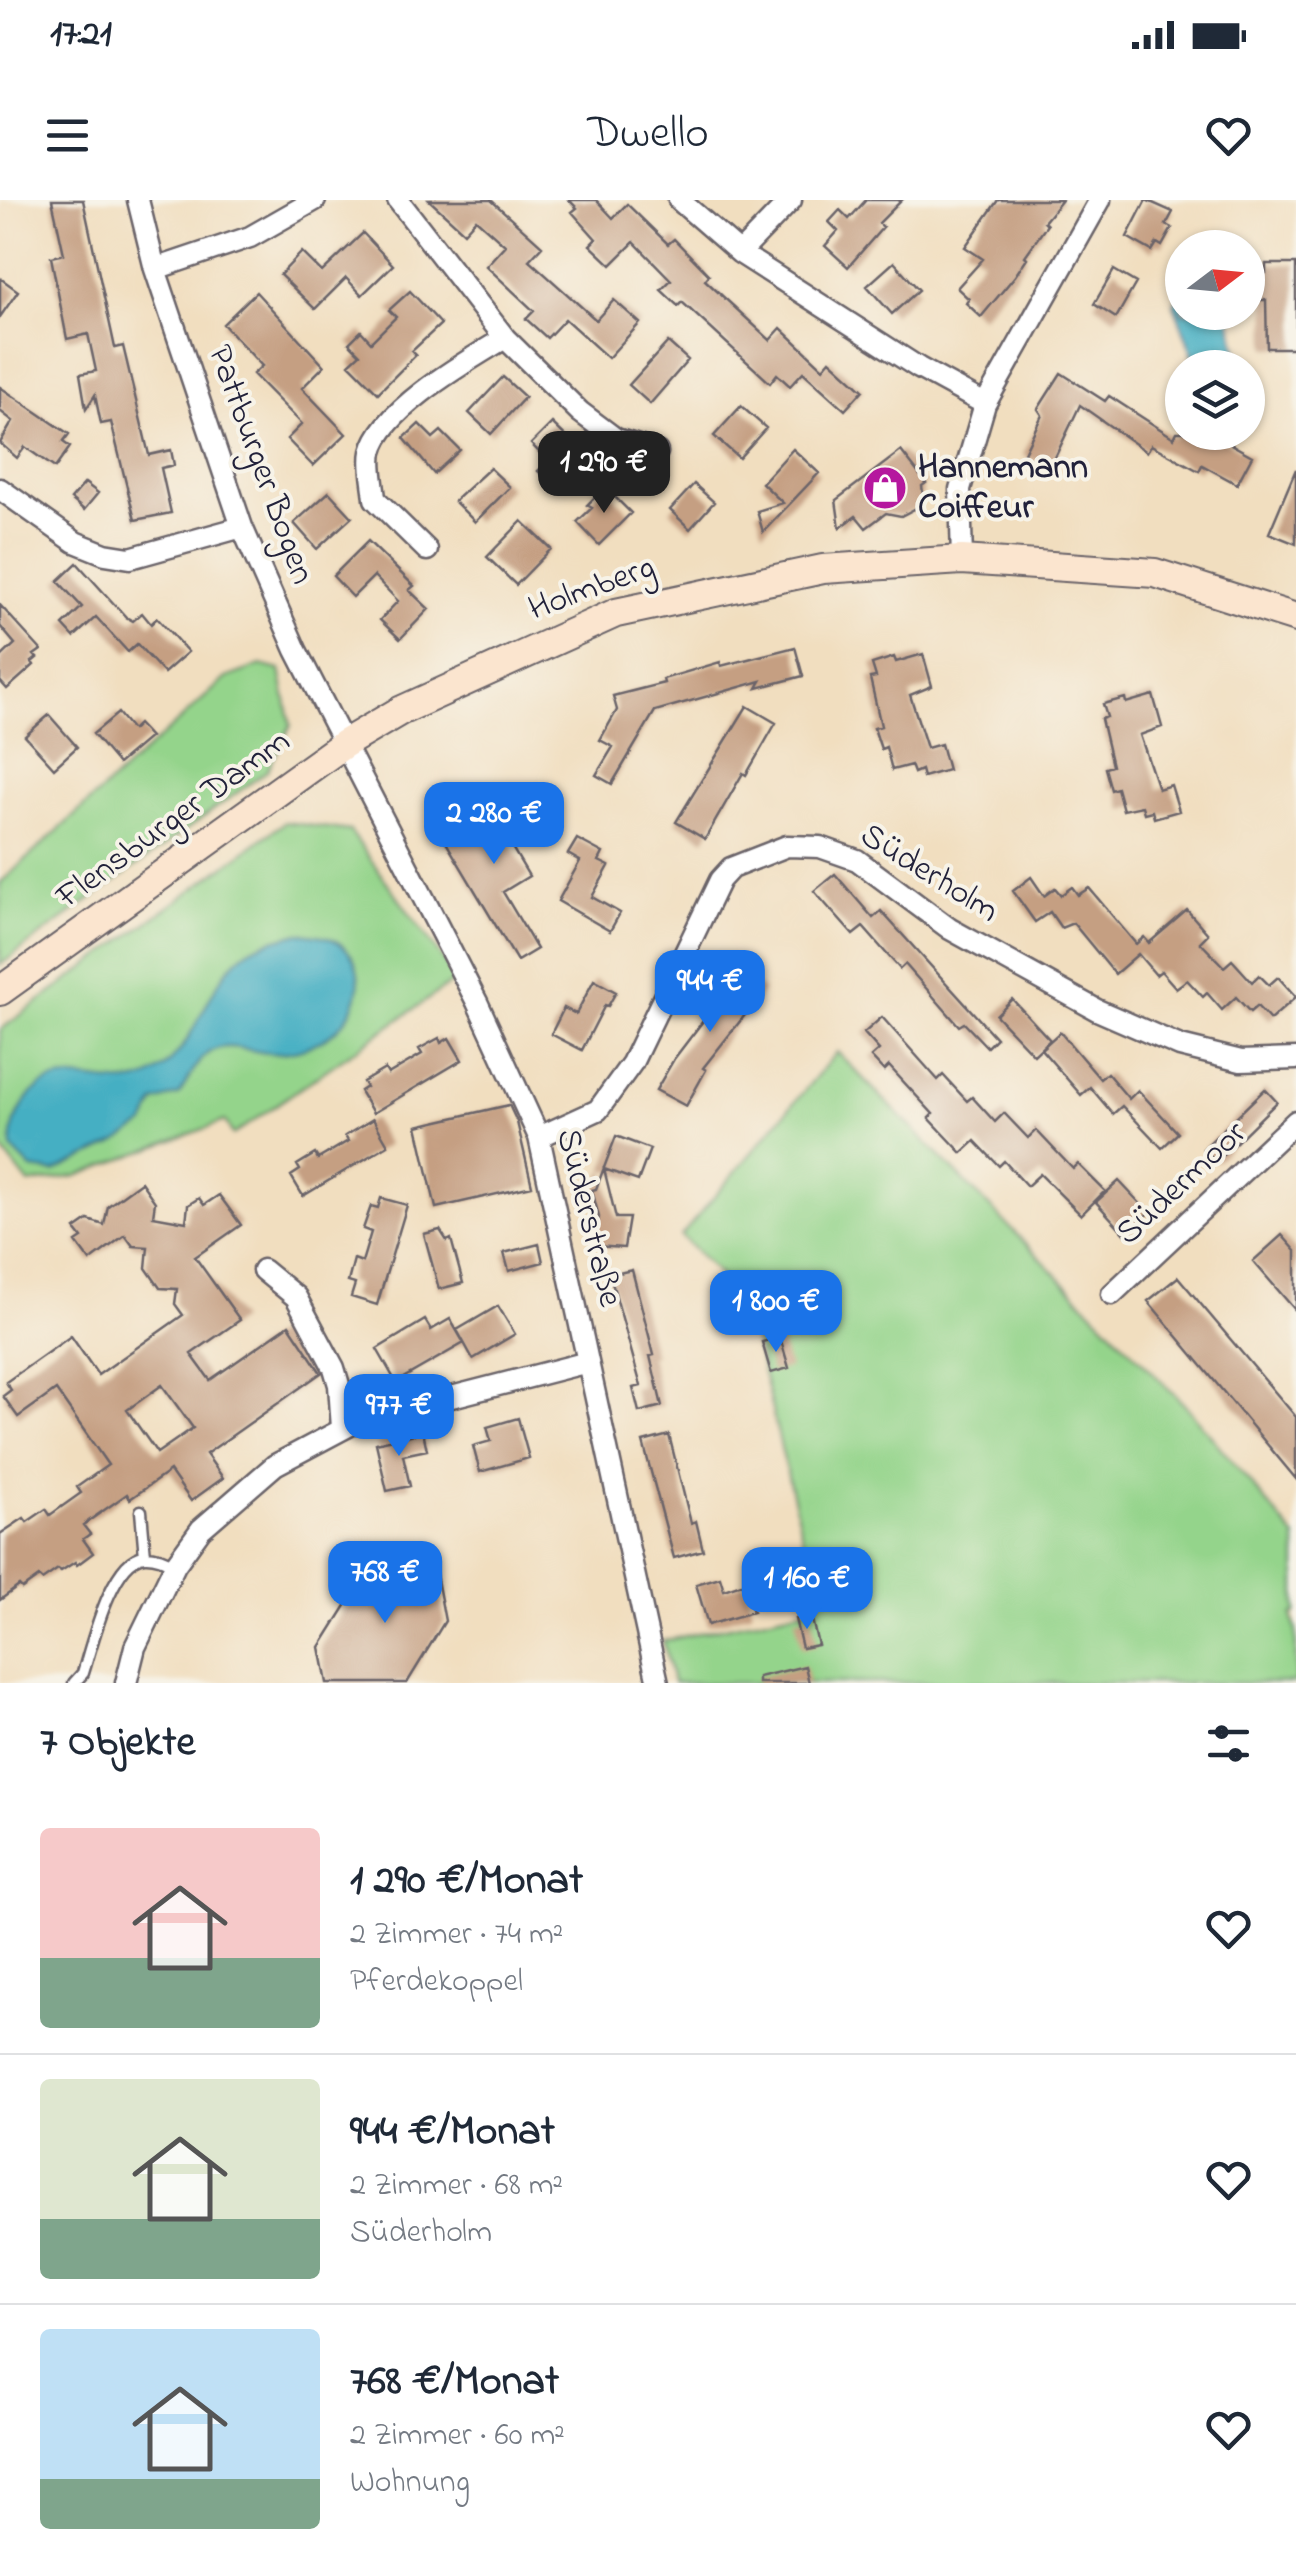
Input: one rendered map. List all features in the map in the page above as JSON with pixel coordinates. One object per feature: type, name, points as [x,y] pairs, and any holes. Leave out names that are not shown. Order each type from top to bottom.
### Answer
[{"type":"street","name":"Pattburger Bogen","points":[[138,200],[156,270],[242,527],[296,650],[344,744]]},
{"type":"street","points":[[156,270],[250,236],[315,200]]},
{"type":"street","points":[[398,200],[506,338],[580,412],[616,439],[657,452]]},
{"type":"street","points":[[679,200],[740,253],[919,368],[984,404]]},
{"type":"street","points":[[740,253],[791,200]]},
{"type":"street","points":[[962,560],[960,489],[984,404],[1100,200]]},
{"type":"street","points":[[427,550],[375,499],[372,452],[390,422],[441,377],[506,338]]},
{"type":"street","points":[[0,489],[74,542],[130,558],[242,527]]},
{"type":"street","name":"Holmberg","points":[[344,744],[400,712],[616,612],[822,569],[962,560],[1155,573],[1296,618]]},
{"type":"street","name":"Flensburger Damm","points":[[0,992],[344,744]]},
{"type":"street","name":"Süderstraße","points":[[344,744],[477,1002],[539,1137],[658,1683]]},
{"type":"street","name":"Süderholm","points":[[539,1137],[598,1110],[632,1064],[720,880],[731,868],[787,846],[820,847],[857,860],[950,928],[1097,1010],[1180,1046],[1242,1062],[1296,1059]]},
{"type":"street","name":"Südermoor","points":[[1112,1294],[1296,1121]]},
{"type":"street","points":[[263,1270],[296,1297],[334,1368],[342,1428]]},
{"type":"street","points":[[126,1683],[134,1647],[175,1565],[201,1529],[275,1465],[342,1428],[588,1362]]},
{"type":"lane","points":[[141,1511],[145,1556]]},
{"type":"lane","points":[[74,1683],[83,1673],[119,1574],[131,1560],[145,1556],[175,1565]]},
{"type":"green space","points":[[261,665],[280,670],[291,725],[267,771],[0,965],[0,883],[226,678]]},
{"type":"green space","points":[[285,822],[350,831],[457,979],[233,1135],[225,1121],[77,1176],[29,1184],[0,1147],[0,1030]]},
{"type":"green space","points":[[837,1052],[1186,1406],[1296,1538],[1296,1613],[1292,1615],[1296,1683],[673,1683],[663,1641],[819,1606],[746,1302],[681,1236]]},
{"type":"water","points":[[1183,330],[1233,330],[1237,350],[1191,350]]},
{"type":"water","points":[[300,933],[338,942],[355,962],[359,983],[355,1002],[332,1033],[296,1051],[269,1053],[228,1047],[209,1052],[178,1095],[155,1102],[145,1124],[116,1143],[54,1172],[32,1169],[12,1149],[15,1122],[36,1089],[69,1078],[122,1082],[156,1073],[182,1048],[218,983],[242,955],[262,944]]},
{"type":"building","points":[[52,200],[83,200],[115,348],[123,346],[149,455],[171,450],[174,465],[161,468],[171,513],[135,520],[111,422],[101,424],[95,395],[86,409],[80,374],[96,371],[88,334],[67,339],[51,257],[64,254]]},
{"type":"building","points":[[429,200],[491,200],[542,246],[529,260],[596,320],[614,300],[640,323],[608,358],[565,319],[547,338],[526,319],[534,311],[486,266],[505,245],[476,219],[464,232]]},
{"type":"building","points":[[569,200],[596,200],[613,218],[627,204],[668,244],[674,239],[709,275],[705,280],[770,340],[781,328],[823,368],[830,360],[863,390],[845,410],[803,372],[790,386],[777,374],[770,383],[682,302],[678,306],[661,290],[671,280],[634,242],[611,265],[590,245],[596,239],[572,212],[577,208]]},
{"type":"building","points":[[866,200],[902,200],[879,223],[883,227],[848,267],[825,246],[838,231],[829,222],[840,210],[849,219]]},
{"type":"building","points":[[998,200],[1062,200],[1044,222],[1047,225],[1015,276],[981,317],[957,288],[983,259],[965,247]]},
{"type":"building","points":[[1146,200],[1173,212],[1166,225],[1172,228],[1165,230],[1162,246],[1157,243],[1152,251],[1127,237]]},
{"type":"building","points":[[363,233],[393,265],[362,295],[346,278],[315,309],[280,275],[302,252],[322,272]]},
{"type":"building","points":[[894,262],[919,290],[892,314],[867,286]]},
{"type":"building","points":[[1266,264],[1296,264],[1296,348],[1267,348]]},
{"type":"building","points":[[1114,270],[1136,283],[1116,318],[1094,304]]},
{"type":"building","points":[[0,278],[18,291],[0,317]]},
{"type":"building","points":[[410,291],[441,324],[412,351],[416,355],[378,393],[349,364],[360,354],[349,343],[361,331],[371,342],[396,317],[389,310]]},
{"type":"building","points":[[256,292],[324,366],[302,388],[346,434],[313,466],[287,439],[302,424],[253,374],[262,366],[223,324]]},
{"type":"building","points":[[668,342],[688,360],[650,404],[629,385]]},
{"type":"building","points":[[1061,373],[1105,401],[1109,396],[1165,432],[1165,450],[1241,450],[1252,456],[1237,484],[1202,465],[1199,471],[1151,445],[1147,452],[1080,405],[1050,468],[1023,455],[1042,415],[1038,409]]},
{"type":"building","points":[[503,377],[525,397],[491,434],[469,413]]},
{"type":"building","points":[[0,387],[69,434],[63,442],[70,447],[55,468],[25,447],[17,458],[0,443],[13,421],[0,411]]},
{"type":"building","points":[[741,406],[766,428],[739,458],[714,436]]},
{"type":"building","points":[[552,423],[583,453],[552,485],[538,471],[548,461],[531,444]]},
{"type":"building","points":[[419,424],[433,438],[441,431],[460,450],[434,474],[404,438]]},
{"type":"building","points":[[793,449],[819,473],[763,532],[757,511],[783,503],[762,483]]},
{"type":"building","points":[[901,451],[926,483],[916,508],[901,516],[886,513],[866,528],[856,516],[840,528],[836,500]]},
{"type":"building","points":[[490,468],[510,487],[475,522],[454,501]]},
{"type":"building","points":[[1296,469],[1296,544],[1269,533]]},
{"type":"building","points":[[85,483],[98,493],[84,510],[71,499]]},
{"type":"building","points":[[694,484],[714,502],[690,529],[670,510]]},
{"type":"building","points":[[605,487],[631,513],[599,545],[577,522]]},
{"type":"building","points":[[329,492],[352,517],[317,549],[294,523]]},
{"type":"building","points":[[522,521],[551,549],[516,585],[487,557]]},
{"type":"building","points":[[368,541],[414,586],[409,590],[429,609],[400,639],[380,620],[398,601],[374,576],[353,597],[333,576]]},
{"type":"building","points":[[77,563],[126,617],[133,621],[142,613],[151,624],[157,618],[188,652],[164,673],[137,644],[128,652],[96,617],[74,637],[63,625],[82,607],[58,581]]},
{"type":"building","points":[[0,605],[41,650],[34,655],[34,665],[7,689],[0,681],[0,658],[15,644],[0,626]]},
{"type":"building","points":[[795,647],[803,676],[757,688],[761,681],[655,711],[612,784],[596,775],[613,747],[600,740],[617,710],[613,696],[664,683],[663,679],[720,662],[721,666]]},
{"type":"building","points":[[923,654],[932,686],[910,695],[927,748],[941,744],[948,770],[923,777],[921,770],[914,773],[911,765],[892,770],[886,747],[881,749],[874,728],[881,726],[870,678],[876,677],[872,664]]},
{"type":"building","points":[[1153,695],[1162,727],[1140,735],[1158,789],[1171,785],[1179,811],[1154,818],[1152,811],[1144,813],[1142,806],[1123,810],[1117,788],[1111,790],[1105,768],[1112,766],[1101,719],[1107,717],[1103,704],[1125,698],[1126,703]]},
{"type":"building","points":[[747,706],[776,723],[705,839],[676,822]]},
{"type":"building","points":[[118,713],[132,730],[138,724],[150,737],[118,764],[93,734]]},
{"type":"building","points":[[49,715],[77,747],[54,768],[25,736]]},
{"type":"building","points":[[524,798],[535,815],[504,834],[529,876],[503,892],[537,949],[517,961],[444,839],[463,827],[454,813],[470,803],[477,814],[486,808],[492,818]]},
{"type":"building","points":[[577,839],[603,853],[599,861],[609,866],[592,897],[620,913],[610,931],[558,901],[580,861],[568,854]]},
{"type":"building","points":[[835,874],[873,918],[881,911],[996,1038],[987,1047],[964,1023],[959,1026],[905,964],[900,969],[863,927],[853,935],[814,891]]},
{"type":"building","points":[[1031,877],[1044,896],[1055,888],[1061,895],[1072,887],[1078,895],[1089,888],[1136,944],[1144,937],[1149,943],[1187,910],[1208,934],[1200,942],[1224,967],[1232,960],[1252,982],[1259,975],[1269,985],[1278,977],[1296,997],[1270,1020],[1257,1006],[1250,1012],[1236,997],[1222,1010],[1207,993],[1203,997],[1187,980],[1176,988],[1161,971],[1156,975],[1138,954],[1115,974],[1073,923],[1061,928],[1050,912],[1035,922],[1013,891]]},
{"type":"building","points":[[733,965],[764,991],[703,1068],[706,1070],[686,1106],[656,1090],[674,1059],[722,996],[713,988]]},
{"type":"building","points":[[594,980],[616,992],[582,1050],[551,1034],[564,1008],[576,1014]]},
{"type":"building","points":[[1012,999],[1050,1040],[1034,1055],[996,1015]]},
{"type":"building","points":[[882,1017],[938,1080],[943,1075],[967,1101],[972,1097],[995,1122],[1004,1113],[1028,1138],[1036,1130],[1073,1169],[1078,1164],[1105,1191],[1081,1215],[1040,1174],[1027,1186],[1004,1161],[999,1166],[975,1141],[962,1153],[889,1066],[884,1071],[871,1057],[879,1050],[864,1033]]},
{"type":"building","points":[[1060,1032],[1100,1079],[1107,1073],[1129,1099],[1138,1090],[1178,1133],[1162,1148],[1122,1106],[1113,1114],[1090,1087],[1081,1095],[1041,1049]]},
{"type":"building","points":[[439,1038],[441,1043],[449,1038],[462,1060],[373,1113],[360,1091],[366,1087],[363,1082],[385,1069],[388,1074],[422,1054],[419,1049]]},
{"type":"building","points":[[1265,1089],[1277,1102],[1216,1162],[1203,1149]]},
{"type":"building","points":[[509,1105],[517,1122],[532,1186],[436,1208],[417,1126]]},
{"type":"building","points":[[373,1119],[388,1145],[303,1196],[291,1176],[300,1170],[297,1165],[315,1154],[318,1159],[348,1141],[345,1136]]},
{"type":"building","points":[[616,1136],[650,1149],[638,1181],[604,1169],[616,1218],[629,1218],[624,1248],[595,1246],[599,1217],[592,1190],[596,1189]]},
{"type":"building","points":[[1119,1181],[1149,1213],[1126,1235],[1096,1202]]},
{"type":"building","points":[[141,1182],[155,1202],[153,1216],[186,1222],[188,1205],[199,1198],[204,1205],[219,1195],[241,1225],[195,1257],[240,1320],[191,1354],[210,1380],[289,1325],[321,1373],[206,1454],[223,1478],[191,1501],[170,1471],[130,1499],[127,1494],[83,1525],[90,1534],[83,1539],[93,1553],[77,1565],[75,1562],[58,1569],[42,1580],[39,1577],[22,1589],[19,1586],[0,1600],[0,1534],[46,1509],[50,1515],[81,1493],[77,1487],[108,1465],[56,1390],[18,1417],[3,1396],[11,1390],[6,1382],[71,1336],[98,1375],[183,1315],[175,1304],[177,1289],[160,1288],[146,1268],[148,1247],[133,1246],[125,1235],[90,1261],[76,1242],[82,1238],[75,1229],[88,1220],[104,1225],[108,1206]],"holes":[[[162,1385],[193,1428],[157,1453],[127,1410]]]},
{"type":"building","points":[[381,1198],[407,1205],[377,1305],[351,1297],[355,1284],[348,1282],[354,1259],[362,1262],[371,1232],[363,1229],[371,1206],[378,1208]]},
{"type":"building","points":[[440,1230],[447,1241],[451,1239],[463,1283],[439,1289],[424,1234]]},
{"type":"building","points":[[1282,1235],[1296,1251],[1296,1311],[1253,1261]]},
{"type":"building","points":[[539,1244],[543,1262],[509,1271],[504,1253]]},
{"type":"building","points":[[632,1270],[654,1355],[650,1356],[662,1406],[639,1412],[633,1388],[641,1386],[610,1275]]},
{"type":"building","points":[[1178,1277],[1296,1417],[1296,1479],[1148,1301]]},
{"type":"building","points":[[498,1306],[515,1334],[473,1359],[457,1330]]},
{"type":"building","points":[[450,1319],[464,1343],[396,1382],[377,1349],[425,1320],[431,1330]]},
{"type":"building","points":[[780,1337],[789,1368],[771,1373],[762,1342]]},
{"type":"building","points":[[518,1418],[529,1458],[480,1472],[473,1446],[491,1441],[487,1427]]},
{"type":"building","points":[[423,1432],[427,1450],[403,1455],[410,1486],[387,1491],[376,1443]]},
{"type":"building","points":[[669,1435],[691,1523],[696,1521],[703,1550],[674,1558],[643,1442]]},
{"type":"building","points":[[433,1558],[445,1621],[407,1683],[327,1683],[320,1647],[367,1572]]},
{"type":"building","points":[[720,1577],[724,1590],[744,1583],[753,1612],[708,1625],[696,1584]]},
{"type":"building","points":[[811,1615],[818,1645],[802,1648],[795,1619]]},
{"type":"building","points":[[805,1666],[809,1683],[758,1683],[758,1677]]},
{"type":"place","name":"Hannemann Coiffeur","points":[[885,488]]}]
